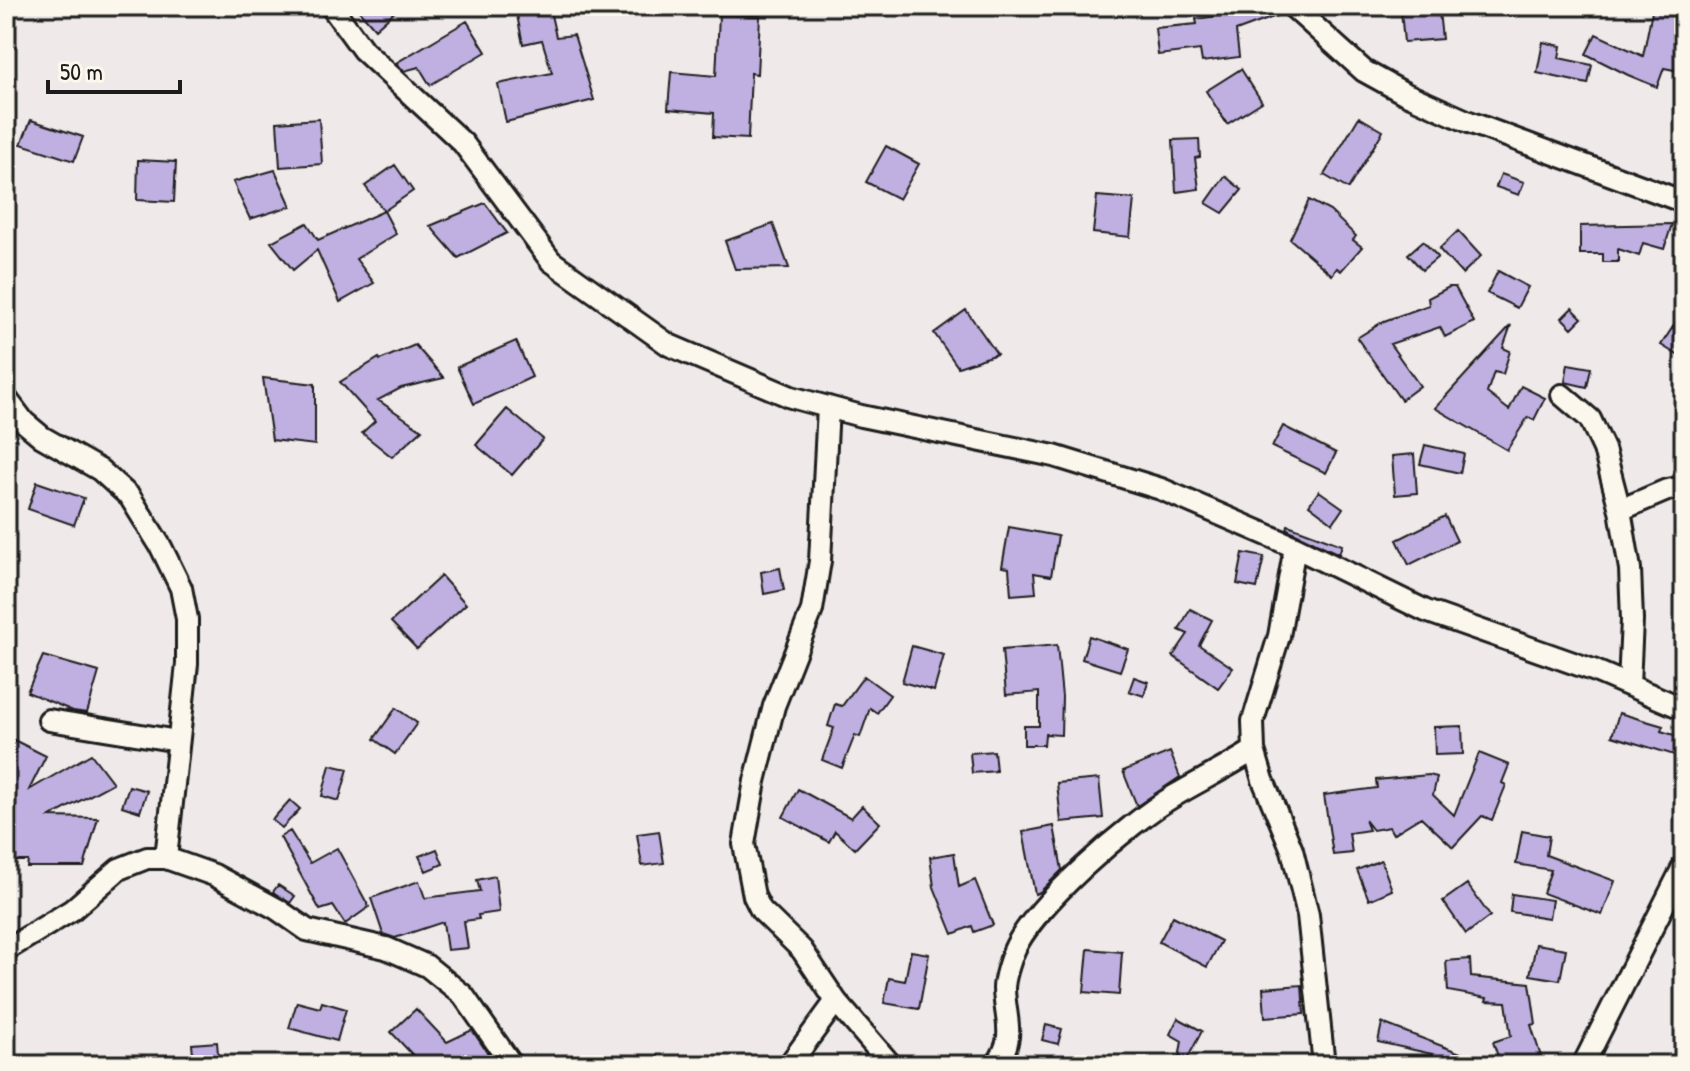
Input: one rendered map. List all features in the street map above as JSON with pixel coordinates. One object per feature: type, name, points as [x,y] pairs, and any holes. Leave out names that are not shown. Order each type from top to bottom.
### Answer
[{"type":"street","points":[[331,6],[363,50],[463,143],[551,261],[669,345],[791,397],[1054,456],[1161,489],[1295,547],[1426,611],[1629,685],[1684,709]]},
{"type":"street","points":[[1292,6],[1364,71],[1404,93],[1469,122],[1684,202]]},
{"type":"street","points":[[1562,395],[1590,419],[1604,449],[1620,510],[1630,569],[1632,620],[1629,685]]},
{"type":"street","points":[[6,398],[24,422],[42,437],[100,470],[130,497],[161,547],[181,588],[187,619],[187,664],[166,858]]},
{"type":"street","points":[[828,407],[820,561],[812,610],[774,706],[755,781],[744,844],[754,896],[761,910],[802,950],[836,1001],[891,1065]]},
{"type":"street","points":[[1620,510],[1667,490],[1684,487]]},
{"type":"street","points":[[1295,547],[1279,636],[1253,721],[1254,750],[1292,850],[1308,915],[1324,1065]]},
{"type":"street","points":[[49,720],[178,741]]},
{"type":"street","points":[[996,1065],[1010,1035],[1004,986],[1014,951],[1029,925],[1068,882],[1132,826],[1172,797],[1254,750]]},
{"type":"street","points":[[6,950],[72,910],[119,869],[147,858],[166,858],[214,875],[277,909],[307,930],[386,948],[427,966],[463,995],[512,1065]]},
{"type":"street","points":[[1583,1065],[1684,865]]},
{"type":"street","points":[[789,1065],[836,1001]]},
{"type":"building","points":[[355,6],[401,6],[375,29]]},
{"type":"building","points":[[515,6],[549,6],[556,37],[574,35],[594,100],[506,122],[498,84],[552,73],[542,40],[523,44]]},
{"type":"building","points":[[1250,6],[1279,8],[1282,14],[1236,31],[1239,57],[1202,62],[1200,50],[1158,55],[1155,28],[1197,24],[1196,19],[1252,11]]},
{"type":"building","points":[[1413,6],[1428,6],[1429,12],[1439,11],[1442,39],[1404,42],[1401,11],[1414,10]]},
{"type":"building","points":[[1653,6],[1684,11],[1684,72],[1664,68],[1657,87],[1586,54],[1596,34],[1643,56]]},
{"type":"building","points":[[719,15],[760,16],[757,74],[751,73],[748,139],[713,137],[714,113],[668,109],[671,72],[716,76]]},
{"type":"building","points":[[467,21],[486,52],[430,85],[419,67],[404,71],[396,63]]},
{"type":"building","points":[[1543,42],[1561,46],[1559,58],[1592,65],[1588,84],[1537,73]]},
{"type":"building","points":[[1241,69],[1262,102],[1227,124],[1206,91]]},
{"type":"building","points":[[1359,117],[1383,131],[1348,189],[1324,175]]},
{"type":"building","points":[[319,119],[322,164],[280,167],[277,122]]},
{"type":"building","points":[[31,120],[83,137],[74,161],[21,144]]},
{"type":"building","points":[[1199,139],[1200,157],[1195,158],[1199,189],[1176,192],[1173,140]]},
{"type":"building","points":[[886,146],[919,164],[899,199],[866,182]]},
{"type":"building","points":[[138,160],[176,162],[174,202],[137,200]]},
{"type":"building","points":[[395,165],[413,191],[384,211],[365,186]]},
{"type":"building","points":[[275,170],[291,206],[250,219],[233,182]]},
{"type":"building","points":[[1501,174],[1524,182],[1519,195],[1496,187]]},
{"type":"building","points":[[1225,176],[1242,190],[1223,213],[1206,203]]},
{"type":"building","points":[[1097,196],[1134,199],[1130,237],[1093,233]]},
{"type":"building","points":[[1309,200],[1330,211],[1356,236],[1353,240],[1362,247],[1341,271],[1337,268],[1332,275],[1290,239]]},
{"type":"building","points":[[485,203],[507,233],[458,258],[430,226]]},
{"type":"building","points":[[384,211],[396,234],[356,259],[374,283],[340,302],[317,250],[293,270],[271,242],[307,223],[318,240]]},
{"type":"building","points":[[773,224],[789,268],[735,269],[725,241]]},
{"type":"building","points":[[1672,224],[1664,249],[1643,243],[1639,256],[1618,249],[1618,262],[1603,262],[1603,254],[1580,254],[1580,226]]},
{"type":"building","points":[[1458,231],[1481,256],[1462,274],[1439,249]]},
{"type":"building","points":[[1423,241],[1438,257],[1422,270],[1408,254]]},
{"type":"building","points":[[1498,271],[1528,287],[1517,308],[1487,293]]},
{"type":"building","points":[[1455,287],[1474,322],[1445,337],[1440,327],[1390,344],[1420,386],[1401,400],[1357,338],[1384,321],[1429,305],[1428,298]]},
{"type":"building","points":[[1572,308],[1582,318],[1572,328],[1562,318]]},
{"type":"building","points":[[966,310],[997,354],[958,367],[934,333]]},
{"type":"building","points":[[1684,310],[1684,359],[1661,345]]},
{"type":"building","points":[[1511,325],[1503,348],[1510,351],[1503,374],[1494,372],[1487,393],[1509,410],[1521,386],[1545,398],[1534,420],[1528,417],[1507,450],[1435,408]]},
{"type":"building","points":[[516,341],[532,377],[474,404],[457,367]]},
{"type":"building","points":[[415,345],[444,378],[401,388],[378,400],[422,430],[392,457],[362,433],[375,421],[340,382],[379,358]]},
{"type":"building","points":[[1568,364],[1591,368],[1587,387],[1565,382]]},
{"type":"building","points":[[263,378],[315,384],[315,445],[272,440]]},
{"type":"building","points":[[507,409],[543,439],[512,475],[476,445]]},
{"type":"building","points":[[1283,426],[1336,453],[1326,473],[1272,447]]},
{"type":"building","points":[[1425,445],[1464,454],[1460,473],[1420,464]]},
{"type":"building","points":[[1414,454],[1417,493],[1395,495],[1392,456]]},
{"type":"building","points":[[37,482],[84,498],[74,525],[28,509]]},
{"type":"building","points":[[1319,491],[1343,508],[1333,523],[1309,505]]},
{"type":"building","points":[[1445,516],[1457,541],[1409,565],[1397,540]]},
{"type":"building","points":[[1288,525],[1342,545],[1339,554],[1287,529]]},
{"type":"building","points":[[1009,527],[1058,536],[1051,576],[1034,573],[1036,593],[1011,595],[1009,568],[1002,567]]},
{"type":"building","points":[[1243,553],[1264,557],[1257,588],[1237,584]]},
{"type":"building","points":[[780,568],[784,590],[764,594],[761,572]]},
{"type":"building","points":[[441,576],[466,604],[417,649],[391,622]]},
{"type":"building","points":[[1190,609],[1212,620],[1199,645],[1233,668],[1218,688],[1173,656],[1188,634],[1179,630]]},
{"type":"building","points":[[1089,636],[1128,649],[1120,671],[1082,659]]},
{"type":"building","points":[[1057,645],[1062,697],[1061,735],[1045,734],[1044,745],[1024,745],[1024,726],[1039,726],[1039,692],[1006,695],[1002,650]]},
{"type":"building","points":[[912,646],[944,655],[934,691],[902,682]]},
{"type":"building","points":[[43,656],[99,672],[87,713],[73,711],[27,692]]},
{"type":"building","points":[[864,676],[890,695],[877,713],[870,708],[860,737],[855,735],[842,768],[822,760],[834,728],[828,726],[835,704],[842,706]]},
{"type":"building","points":[[1134,677],[1148,682],[1144,696],[1129,691]]},
{"type":"building","points":[[396,708],[417,723],[395,754],[374,739]]},
{"type":"building","points":[[1619,713],[1663,726],[1661,731],[1684,738],[1684,758],[1612,736]]},
{"type":"building","points":[[1462,726],[1463,754],[1435,755],[1434,727]]},
{"type":"building","points":[[6,736],[46,756],[29,790],[91,754],[113,783],[50,817],[98,818],[84,867],[27,867],[28,861],[6,861]]},
{"type":"building","points":[[994,751],[996,771],[972,773],[970,753]]},
{"type":"building","points":[[1170,752],[1180,777],[1137,806],[1123,771]]},
{"type":"building","points":[[1479,753],[1509,765],[1502,783],[1506,785],[1492,820],[1482,816],[1453,847],[1421,817],[1393,834],[1389,827],[1373,830],[1365,820],[1369,830],[1349,833],[1352,853],[1333,855],[1324,795],[1377,788],[1376,780],[1429,775],[1437,777],[1433,795],[1454,815]]},
{"type":"building","points":[[330,765],[348,769],[339,801],[322,796]]},
{"type":"building","points":[[1099,779],[1103,818],[1061,822],[1057,783]]},
{"type":"building","points":[[129,786],[147,791],[140,812],[122,806]]},
{"type":"building","points":[[798,789],[851,818],[862,806],[880,823],[855,849],[835,831],[829,842],[783,817]]},
{"type":"building","points":[[290,800],[300,809],[282,828],[272,820]]},
{"type":"building","points":[[1054,826],[1062,870],[1035,894],[1023,832]]},
{"type":"building","points":[[290,831],[310,863],[337,848],[369,907],[345,924],[333,906],[320,910],[280,837]]},
{"type":"building","points":[[659,831],[664,863],[642,866],[637,834]]},
{"type":"building","points":[[1522,831],[1549,836],[1546,855],[1615,881],[1602,915],[1543,893],[1551,870],[1516,864]]},
{"type":"building","points":[[437,849],[443,864],[426,871],[419,856]]},
{"type":"building","points":[[954,853],[959,887],[975,880],[993,925],[974,932],[972,926],[953,934],[934,887],[930,857]]},
{"type":"building","points":[[1381,860],[1392,890],[1369,900],[1357,870]]},
{"type":"building","points":[[495,876],[499,912],[464,921],[468,948],[447,950],[443,922],[395,938],[383,934],[371,898],[419,881],[425,898],[480,891],[477,880]]},
{"type":"building","points":[[1467,884],[1490,916],[1466,934],[1443,901]]},
{"type":"building","points":[[278,885],[295,896],[290,903],[273,892]]},
{"type":"building","points":[[1512,894],[1552,900],[1549,918],[1510,912]]},
{"type":"building","points":[[1173,916],[1221,941],[1207,967],[1159,942]]},
{"type":"building","points":[[1536,944],[1566,949],[1560,980],[1530,975]]},
{"type":"building","points":[[1088,949],[1122,952],[1119,995],[1084,992]]},
{"type":"building","points":[[911,951],[929,954],[919,1009],[884,1003],[889,978],[905,981]]},
{"type":"building","points":[[1470,959],[1471,977],[1530,983],[1536,1024],[1531,1025],[1542,1060],[1526,1065],[1501,1065],[1493,1042],[1511,1036],[1506,1002],[1486,1001],[1487,998],[1448,991],[1446,961]]},
{"type":"building","points":[[1302,985],[1304,1014],[1265,1017],[1263,988]]},
{"type":"building","points":[[297,1002],[320,1008],[322,1002],[346,1009],[337,1041],[289,1028]]},
{"type":"building","points":[[416,1009],[447,1042],[472,1030],[491,1058],[477,1065],[422,1065],[391,1032]]},
{"type":"building","points":[[1178,1018],[1202,1031],[1184,1065],[1178,1065],[1182,1041],[1170,1034]]},
{"type":"building","points":[[1382,1023],[1489,1065],[1428,1065],[1432,1054],[1378,1042]]},
{"type":"building","points":[[1046,1025],[1062,1029],[1058,1044],[1042,1040]]},
{"type":"building","points":[[217,1042],[219,1065],[194,1065],[192,1044]]}]
